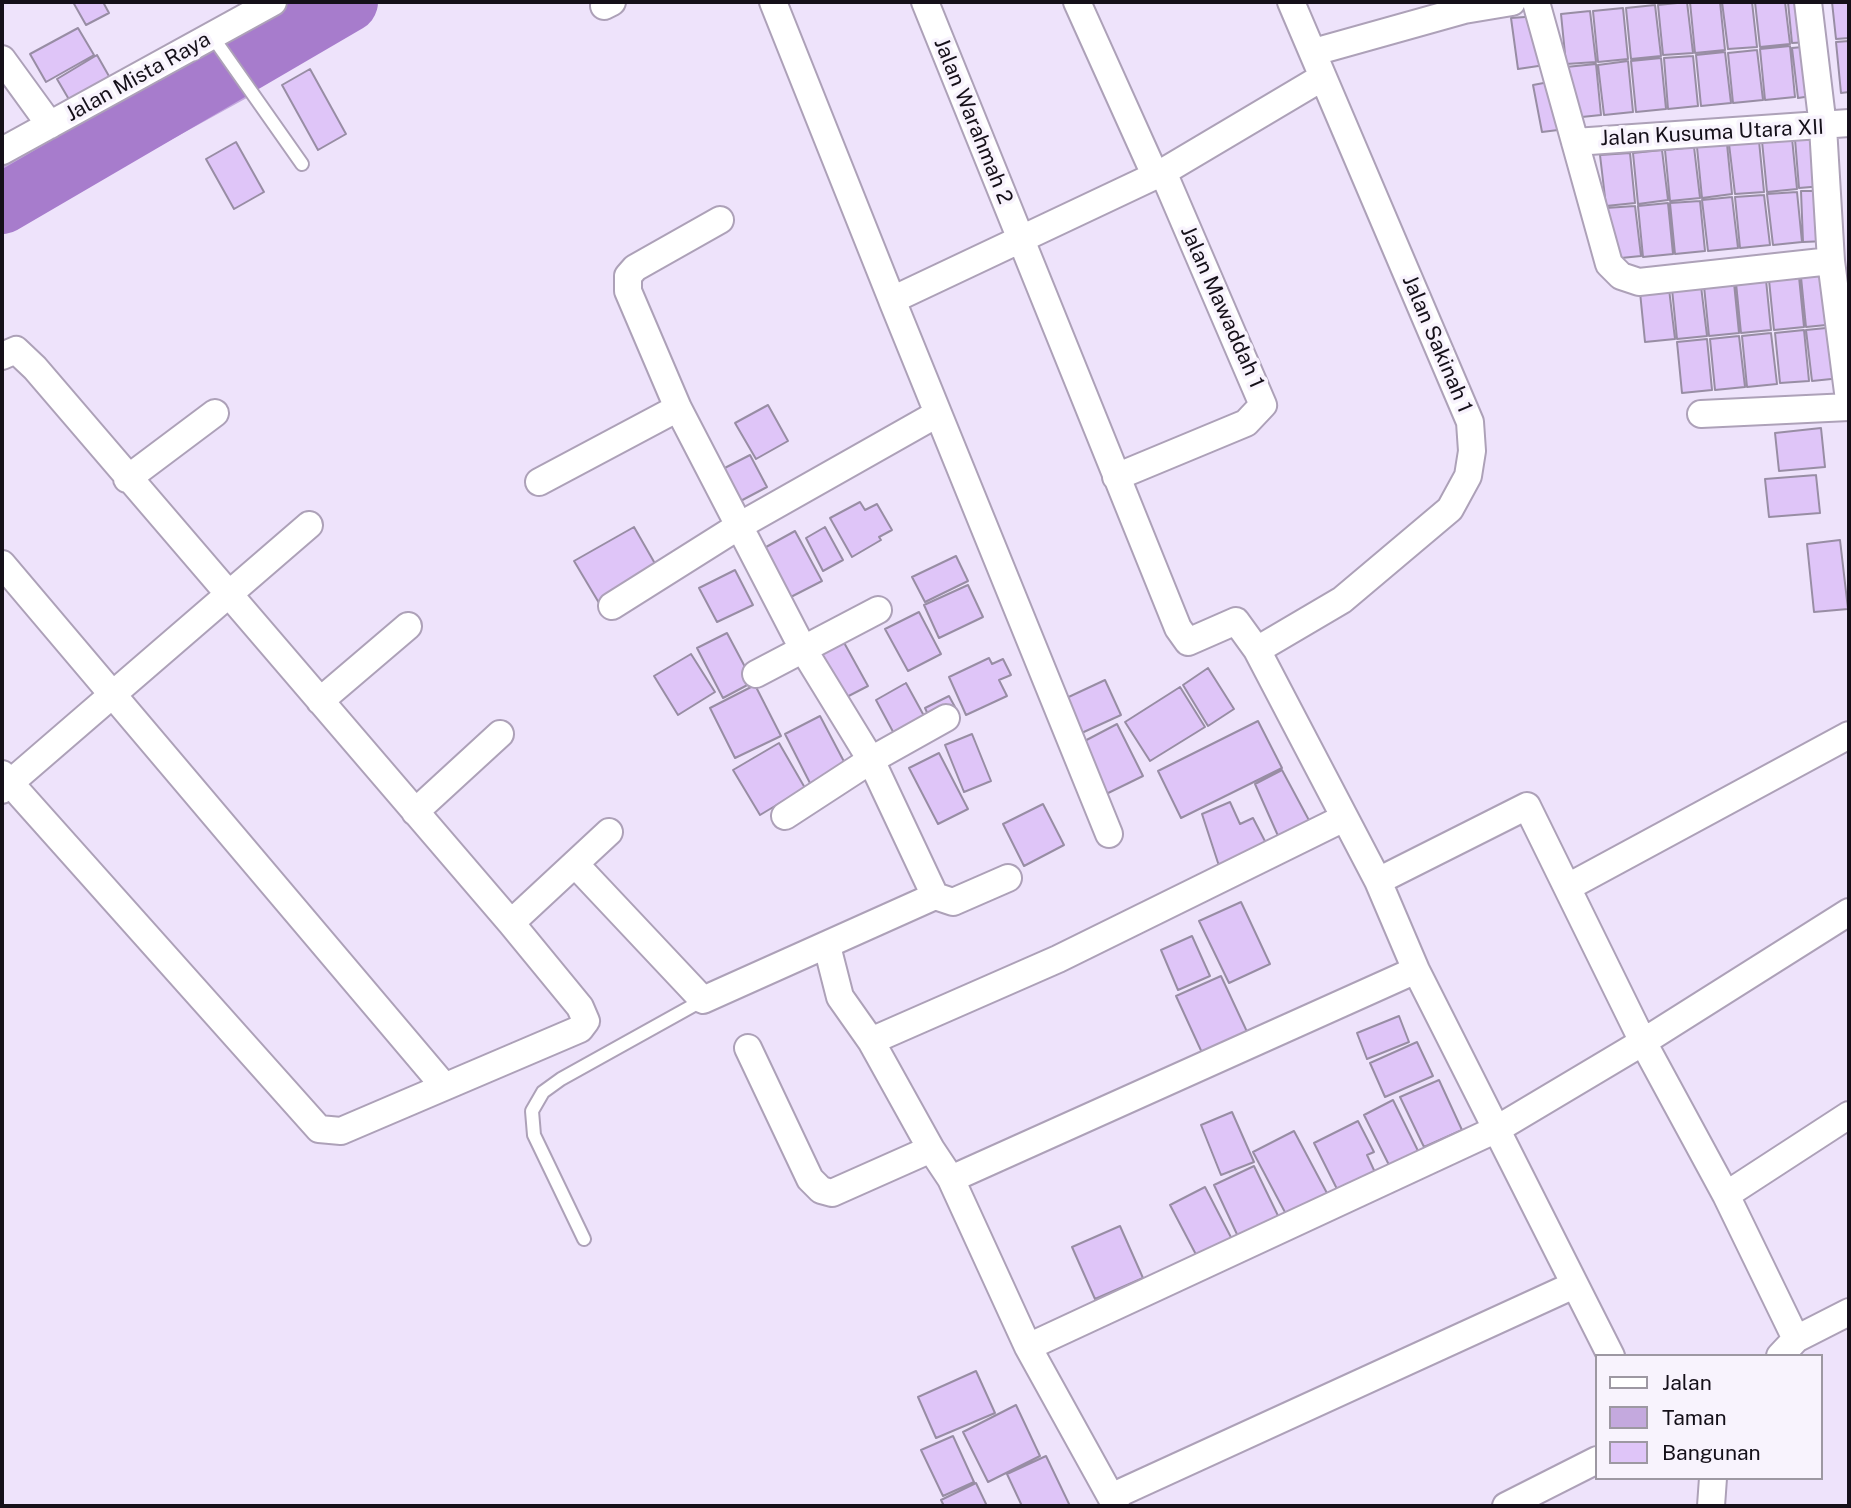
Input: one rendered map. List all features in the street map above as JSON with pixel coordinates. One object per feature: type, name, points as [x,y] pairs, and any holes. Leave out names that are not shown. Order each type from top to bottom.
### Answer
[{"type":"street","name":"Jalan Mista Raya","points":[[2,151],[273,2]]},
{"type":"street","points":[[774,2],[937,414],[1109,834]]},
{"type":"street","name":"Jalan Warahmah 2","points":[[925,2],[1178,628],[1188,642],[1236,621],[1257,650]]},
{"type":"street","points":[[1077,2],[1159,173]]},
{"type":"street","name":"Jalan Sakinah 1","points":[[1257,650],[1342,600],[1450,509],[1468,476],[1472,451],[1470,422],[1291,2]]},
{"type":"street","points":[[1314,52],[1462,6],[1512,2]]},
{"type":"street","points":[[1536,2],[1609,264],[1621,275],[1639,282],[1831,261]]},
{"type":"street","points":[[1808,2],[1823,127],[1831,261],[1849,400]]},
{"type":"street","points":[[2,59],[50,125]]},
{"type":"street","points":[[892,300],[1159,173],[1323,77]]},
{"type":"street","name":"Jalan Kusuma Utara XII","points":[[1575,142],[1823,127],[1849,123]]},
{"type":"street","name":"Jalan Mawaddah 1","points":[[1116,477],[1246,423],[1263,405],[1159,173]]},
{"type":"street","points":[[720,220],[635,268],[626,283],[678,408],[803,649],[871,760],[935,896]]},
{"type":"street","points":[[2,356],[11,351],[22,353],[127,479],[228,595],[320,701],[511,923],[580,1007],[586,1021],[580,1030],[341,1131],[319,1129],[4,782],[112,695],[228,595],[309,526]]},
{"type":"street","points":[[1700,414],[1849,407]]},
{"type":"street","points":[[539,482],[678,408]]},
{"type":"street","points":[[127,479],[215,413]]},
{"type":"street","points":[[612,606],[739,526],[937,414]]},
{"type":"street","points":[[2,564],[444,1086]]},
{"type":"street","points":[[756,674],[878,610]]},
{"type":"street","points":[[320,701],[408,626]]},
{"type":"street","points":[[1257,650],[1378,881],[1416,970],[1610,1354]]},
{"type":"street","points":[[785,816],[871,760],[946,718]]},
{"type":"street","points":[[415,812],[500,734]]},
{"type":"street","points":[[1568,887],[1849,734]]},
{"type":"street","points":[[1378,881],[1527,806],[1643,1042],[1727,1195],[1788,1348],[1849,1312]]},
{"type":"street","points":[[871,1041],[1058,959],[1344,818]]},
{"type":"street","points":[[511,923],[609,832]]},
{"type":"street","points":[[575,864],[703,1000],[935,896],[953,902],[1008,878]]},
{"type":"street","points":[[1028,1347],[1497,1129],[1643,1042],[1849,912]]},
{"type":"street","points":[[827,946],[840,997],[871,1041],[931,1149],[951,1179],[1028,1347],[1113,1501],[1574,1285]]},
{"type":"street","points":[[951,1179],[1416,970]]},
{"type":"street","points":[[748,1048],[810,1179],[821,1189],[832,1193],[931,1149]]},
{"type":"street","points":[[1727,1195],[1849,1115]]},
{"type":"street","points":[[1507,1506],[1596,1461]]},
{"type":"street","points":[[1711,1506],[1713,1480]]},
{"type":"lane","points":[[212,36],[302,164]]},
{"type":"lane","points":[[584,1239],[534,1135],[532,1111],[543,1091],[561,1079],[703,1000]]},
{"type":"green space","points":[[212,36],[254,94],[2,233],[2,204],[146,120],[2,202],[2,151]]},
{"type":"building","points":[[73,2],[103,2],[109,13],[86,25]]},
{"type":"building","points":[[1687,2],[1693,53],[1663,55],[1658,5]]},
{"type":"building","points":[[1690,2],[1720,2],[1725,50],[1695,53]]},
{"type":"building","points":[[1722,2],[1752,2],[1757,47],[1728,49]]},
{"type":"building","points":[[1755,2],[1785,2],[1790,44],[1760,47]]},
{"type":"building","points":[[1788,2],[1806,2],[1810,42],[1792,43]]},
{"type":"building","points":[[1832,2],[1849,2],[1849,38],[1836,39]]},
{"type":"building","points":[[1655,5],[1661,56],[1631,59],[1626,8]]},
{"type":"building","points":[[1623,8],[1628,59],[1598,62],[1593,11]]},
{"type":"building","points":[[1590,11],[1596,62],[1566,64],[1561,14]]},
{"type":"building","points":[[1539,16],[1545,65],[1518,69],[1511,18]]},
{"type":"building","points":[[78,28],[94,55],[46,82],[30,54]]},
{"type":"building","points":[[1849,41],[1849,92],[1841,93],[1836,42]]},
{"type":"building","points":[[1790,46],[1795,97],[1765,100],[1760,49]]},
{"type":"building","points":[[1813,46],[1818,95],[1798,98],[1792,48]]},
{"type":"building","points":[[1757,50],[1763,100],[1733,103],[1728,53]]},
{"type":"building","points":[[1725,52],[1731,103],[1701,106],[1696,55]]},
{"type":"building","points":[[97,55],[114,85],[74,108],[57,79]]},
{"type":"building","points":[[1693,56],[1698,106],[1668,109],[1664,58]]},
{"type":"building","points":[[1661,58],[1666,109],[1636,112],[1631,61]]},
{"type":"building","points":[[1628,61],[1633,112],[1604,115],[1598,65]]},
{"type":"building","points":[[1596,64],[1601,115],[1572,118],[1566,67]]},
{"type":"building","points":[[310,69],[346,134],[318,150],[282,85]]},
{"type":"building","points":[[1549,82],[1558,130],[1542,132],[1533,85]]},
{"type":"building","points":[[1819,137],[1823,186],[1799,188],[1795,139]]},
{"type":"building","points":[[1792,138],[1797,189],[1767,192],[1762,141]]},
{"type":"building","points":[[1759,141],[1764,192],[1735,194],[1729,144]]},
{"type":"building","points":[[236,142],[264,192],[234,209],[206,159]]},
{"type":"building","points":[[1727,144],[1732,194],[1702,198],[1697,147]]},
{"type":"building","points":[[1694,147],[1700,198],[1670,201],[1665,150]]},
{"type":"building","points":[[1662,150],[1668,200],[1638,204],[1633,153]]},
{"type":"building","points":[[1630,153],[1635,203],[1606,206],[1600,155]]},
{"type":"building","points":[[1801,191],[1823,191],[1826,241],[1803,242]]},
{"type":"building","points":[[1797,192],[1802,242],[1773,245],[1767,194]]},
{"type":"building","points":[[1764,195],[1770,245],[1740,248],[1735,197]]},
{"type":"building","points":[[1732,197],[1738,248],[1708,251],[1702,200]]},
{"type":"building","points":[[1700,201],[1705,251],[1675,254],[1670,203]]},
{"type":"building","points":[[1668,203],[1673,254],[1643,257],[1638,206]]},
{"type":"building","points":[[1635,206],[1641,256],[1611,259],[1606,208]]},
{"type":"building","points":[[1831,274],[1836,324],[1806,327],[1801,277]]},
{"type":"building","points":[[1799,277],[1804,327],[1774,330],[1769,280]]},
{"type":"building","points":[[1766,280],[1771,330],[1741,333],[1736,283]]},
{"type":"building","points":[[1734,283],[1739,333],[1709,336],[1704,286]]},
{"type":"building","points":[[1701,286],[1707,336],[1677,339],[1672,289]]},
{"type":"building","points":[[1669,289],[1675,339],[1645,342],[1640,292]]},
{"type":"building","points":[[1836,327],[1841,378],[1812,381],[1806,330]]},
{"type":"building","points":[[1804,330],[1809,381],[1780,383],[1775,333]]},
{"type":"building","points":[[1771,333],[1777,384],[1747,387],[1742,336]]},
{"type":"building","points":[[1739,336],[1745,387],[1715,390],[1710,339]]},
{"type":"building","points":[[1707,339],[1712,390],[1682,393],[1677,342]]},
{"type":"building","points":[[768,405],[788,441],[756,459],[735,423]]},
{"type":"building","points":[[1821,428],[1825,467],[1779,471],[1775,433]]},
{"type":"building","points":[[750,455],[767,487],[733,505],[715,473]]},
{"type":"building","points":[[1816,475],[1820,513],[1769,517],[1765,479]]},
{"type":"building","points":[[860,502],[865,510],[877,504],[892,530],[879,537],[881,540],[852,557],[830,518]]},
{"type":"building","points":[[634,527],[661,574],[602,608],[574,561]]},
{"type":"building","points":[[825,527],[843,560],[823,571],[806,538]]},
{"type":"building","points":[[795,531],[822,581],[783,601],[757,552]]},
{"type":"building","points":[[1840,540],[1848,609],[1814,612],[1807,544]]},
{"type":"building","points":[[956,556],[968,581],[925,602],[912,577]]},
{"type":"building","points":[[735,570],[753,605],[717,622],[699,588]]},
{"type":"building","points":[[968,585],[983,617],[939,638],[924,605]]},
{"type":"building","points":[[919,612],[941,654],[908,671],[885,629]]},
{"type":"building","points":[[727,633],[753,682],[723,698],[697,648]]},
{"type":"building","points":[[842,639],[868,686],[837,702],[811,656]]},
{"type":"building","points":[[691,654],[715,692],[678,715],[654,676]]},
{"type":"building","points":[[989,658],[992,664],[1003,659],[1011,675],[999,680],[1007,696],[966,715],[949,677]]},
{"type":"building","points":[[1208,668],[1234,709],[1208,726],[1183,685]]},
{"type":"building","points":[[1105,680],[1121,715],[1075,736],[1060,701]]},
{"type":"building","points":[[906,683],[929,725],[898,741],[876,700]]},
{"type":"building","points":[[755,685],[781,736],[735,758],[710,708]]},
{"type":"building","points":[[1180,687],[1205,727],[1150,761],[1125,722]]},
{"type":"building","points":[[949,696],[955,707],[930,719],[925,708]]},
{"type":"building","points":[[820,716],[849,771],[813,789],[785,734]]},
{"type":"building","points":[[1258,721],[1282,768],[1181,818],[1158,771]]},
{"type":"building","points":[[1117,724],[1143,776],[1102,796],[1077,745]]},
{"type":"building","points":[[972,734],[991,781],[964,792],[945,745]]},
{"type":"building","points":[[779,743],[805,788],[760,815],[733,770]]},
{"type":"building","points":[[939,753],[968,809],[938,824],[909,768]]},
{"type":"building","points":[[1282,770],[1311,824],[1279,838],[1255,784]]},
{"type":"building","points":[[1230,802],[1240,824],[1253,818],[1268,847],[1221,872],[1202,814]]},
{"type":"building","points":[[1043,804],[1064,845],[1024,866],[1003,824]]},
{"type":"building","points":[[1241,902],[1270,964],[1229,983],[1199,921]]},
{"type":"building","points":[[1192,936],[1210,976],[1178,990],[1161,950]]},
{"type":"building","points":[[1221,976],[1249,1036],[1204,1057],[1176,996]]},
{"type":"building","points":[[1399,1016],[1409,1042],[1367,1059],[1357,1033]]},
{"type":"building","points":[[1417,1042],[1433,1076],[1385,1097],[1370,1063]]},
{"type":"building","points":[[1439,1080],[1462,1130],[1424,1147],[1400,1097]]},
{"type":"building","points":[[1393,1100],[1423,1161],[1394,1175],[1364,1115]]},
{"type":"building","points":[[1232,1112],[1254,1162],[1221,1175],[1201,1125]]},
{"type":"building","points":[[1358,1121],[1374,1152],[1367,1155],[1379,1181],[1342,1199],[1314,1143]]},
{"type":"building","points":[[1294,1131],[1328,1195],[1287,1216],[1253,1152]]},
{"type":"building","points":[[1254,1166],[1283,1226],[1242,1245],[1214,1185]]},
{"type":"building","points":[[1205,1187],[1236,1247],[1202,1266],[1170,1205]]},
{"type":"building","points":[[1120,1226],[1143,1278],[1095,1299],[1072,1247]]},
{"type":"building","points":[[976,1371],[995,1413],[936,1438],[918,1397]]},
{"type":"building","points":[[1016,1405],[1040,1456],[988,1482],[963,1432]]},
{"type":"building","points":[[953,1436],[974,1482],[943,1496],[921,1450]]},
{"type":"building","points":[[1046,1456],[1070,1506],[1022,1506],[1007,1474]]},
{"type":"building","points":[[976,1483],[987,1506],[944,1506],[941,1500]]},
{"type":"waterway","points":[[2,204],[348,2]]}]
